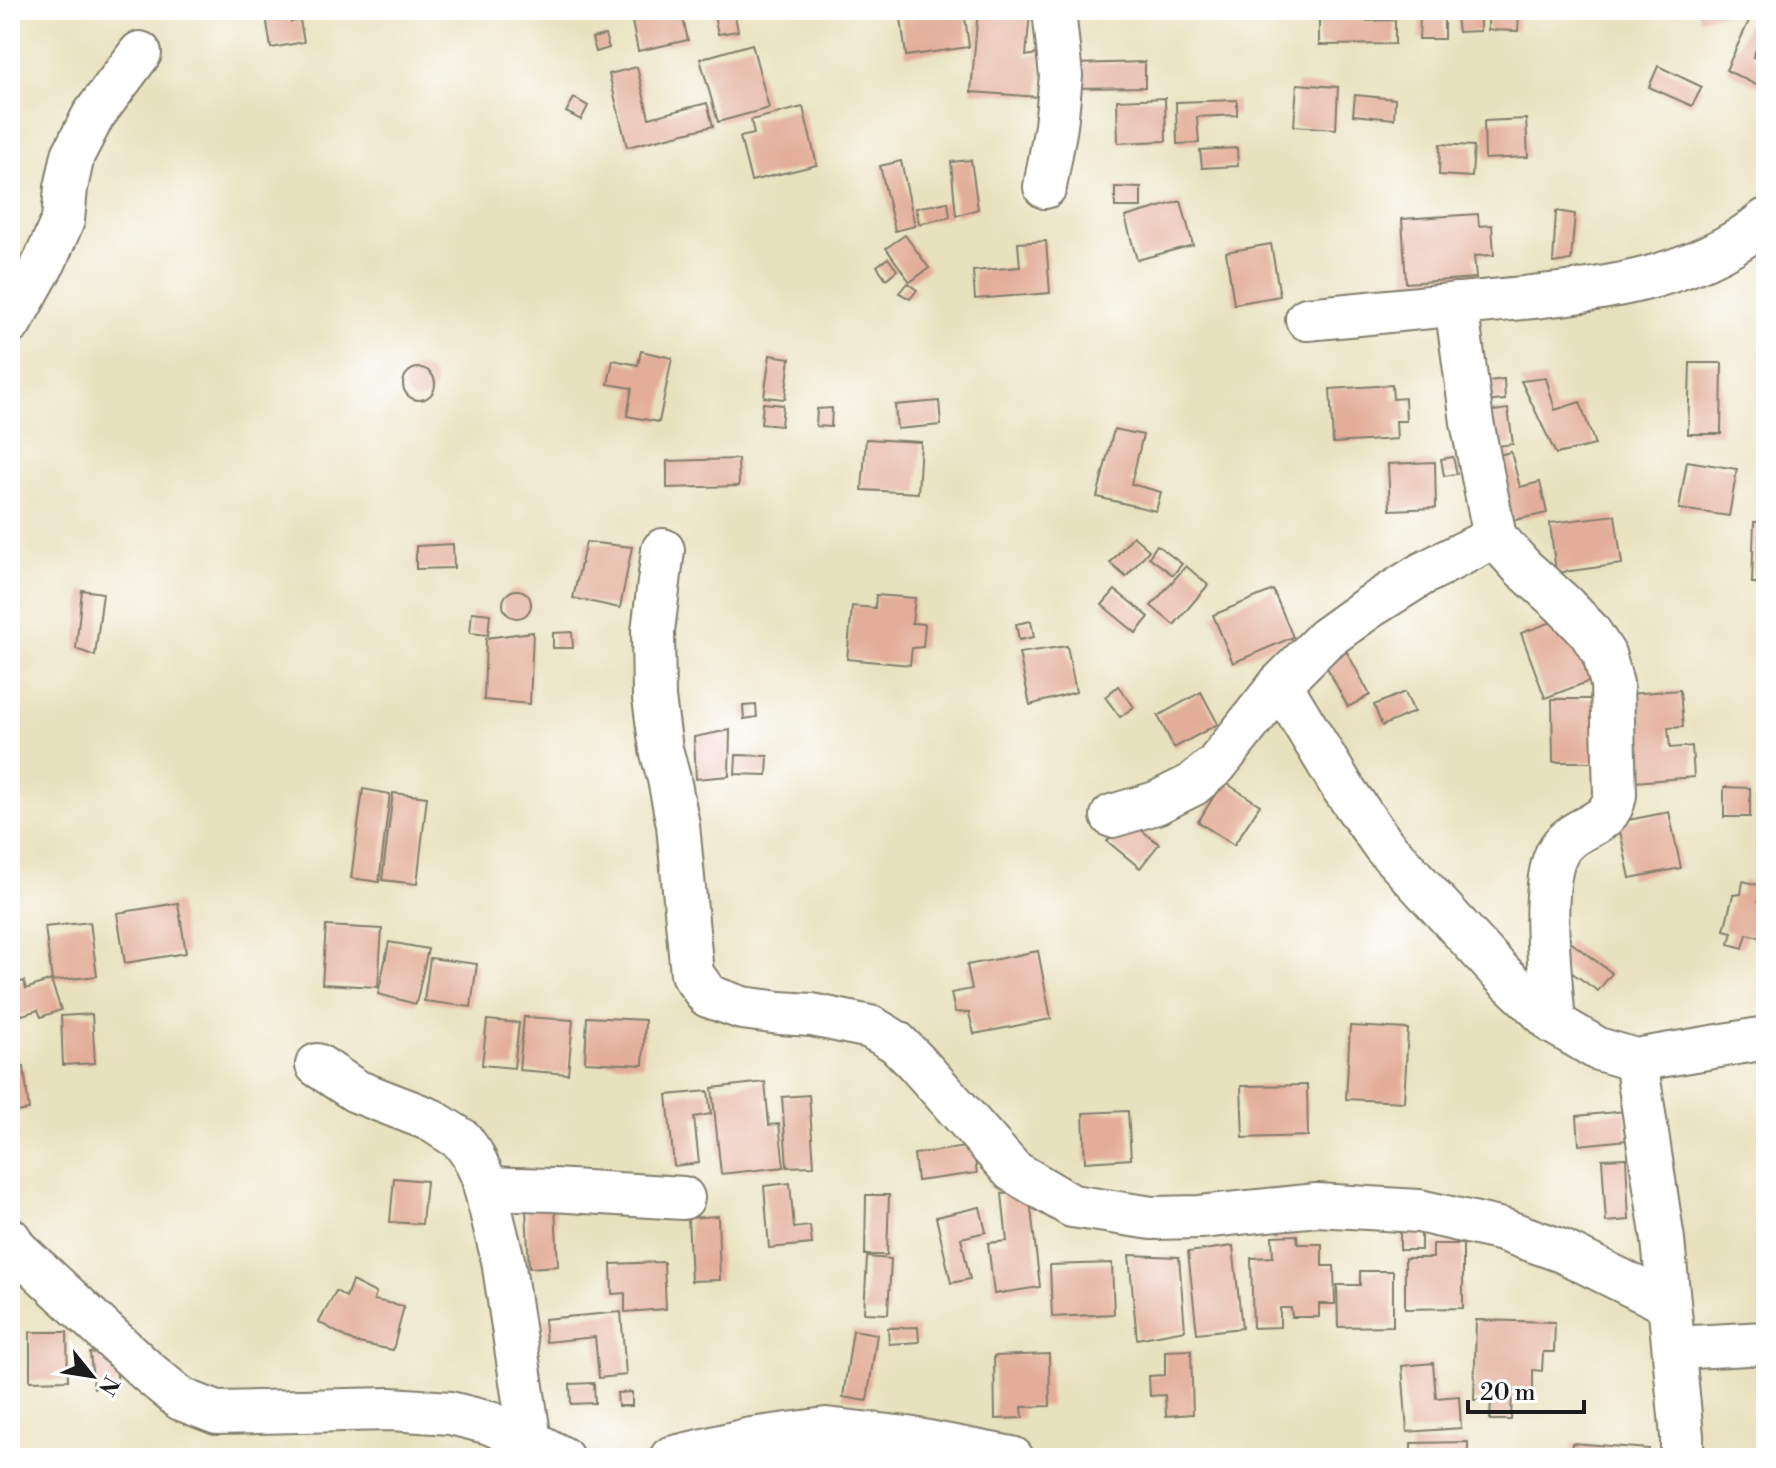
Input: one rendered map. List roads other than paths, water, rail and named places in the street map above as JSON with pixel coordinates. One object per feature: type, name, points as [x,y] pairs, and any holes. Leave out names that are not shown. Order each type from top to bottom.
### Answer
[{"type":"street","points":[[1045,187],[1061,76],[1054,10]]},
{"type":"street","points":[[10,323],[45,261],[63,220],[73,155],[93,116],[140,53]]},
{"type":"street","points":[[1307,319],[1557,295],[1635,282],[1695,262],[1749,234],[1766,220]]},
{"type":"street","points":[[1456,304],[1472,422],[1495,537],[1589,631],[1604,654],[1612,684],[1613,805],[1598,822],[1571,835],[1557,852],[1550,872],[1548,911],[1554,1023]]},
{"type":"street","points":[[1112,816],[1156,803],[1192,785],[1216,765],[1280,684],[1325,639],[1422,574],[1495,537]]},
{"type":"street","points":[[663,550],[653,631],[654,698],[661,749],[678,825],[692,974],[708,996],[742,1008],[812,1015],[870,1027],[881,1033],[896,1042],[916,1062],[1013,1171],[1072,1206],[1152,1218],[1200,1217],[1317,1205],[1419,1211],[1503,1230],[1562,1251],[1669,1304]]},
{"type":"street","points":[[1280,684],[1343,788],[1384,846],[1501,973],[1554,1023],[1598,1049],[1636,1060],[1766,1038]]},
{"type":"street","points":[[1636,1060],[1663,1240],[1682,1458]]},
{"type":"street","points":[[317,1065],[356,1091],[431,1120],[462,1140],[472,1154],[482,1175],[546,1450]]},
{"type":"street","points":[[485,1188],[683,1198]]},
{"type":"street","points":[[10,1239],[15,1248],[147,1371],[181,1399],[205,1409],[217,1413],[391,1409],[450,1413],[490,1423],[546,1450]]},
{"type":"street","points":[[1674,1348],[1766,1343]]},
{"type":"street","points":[[671,1458],[751,1439],[826,1429],[908,1438],[1012,1458]]}]
